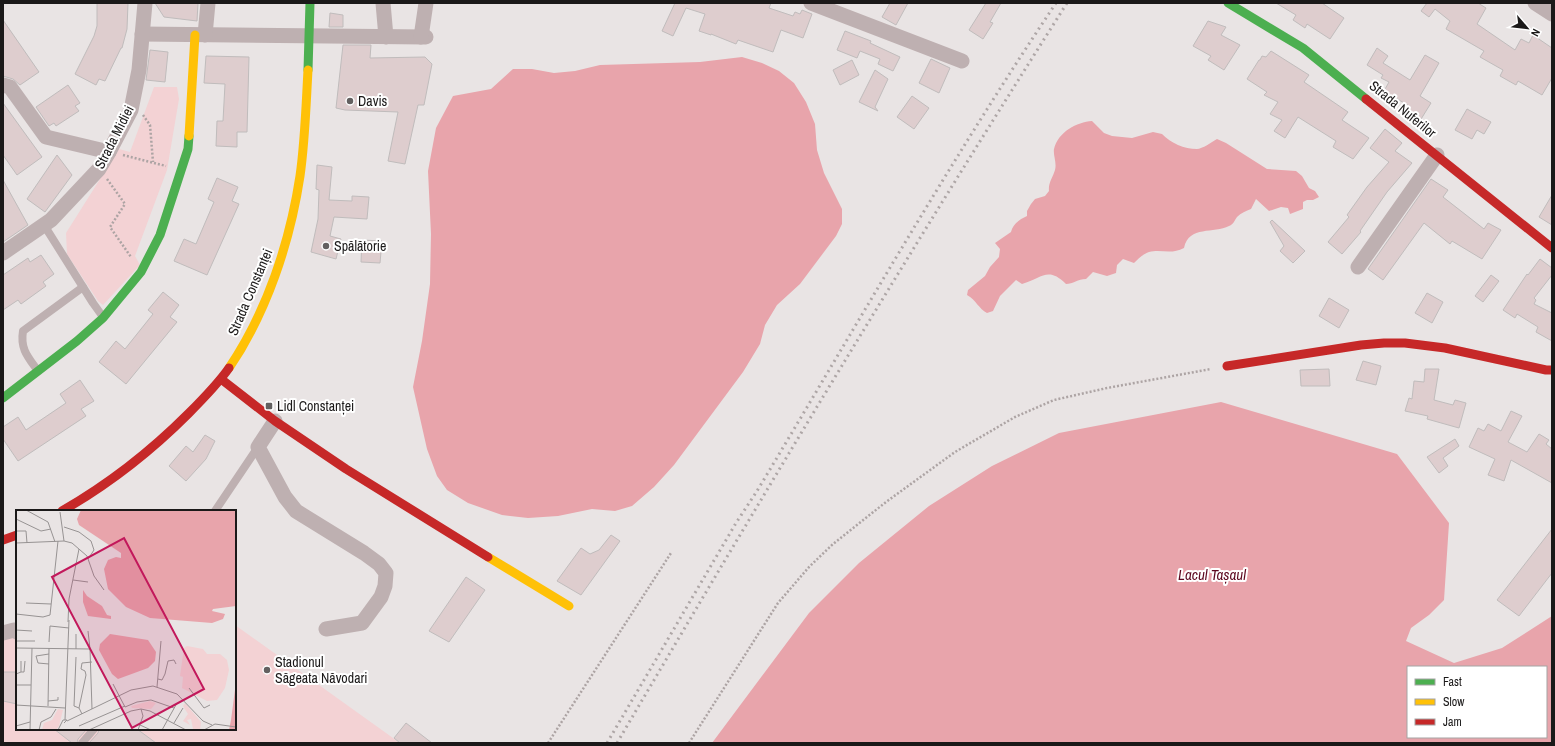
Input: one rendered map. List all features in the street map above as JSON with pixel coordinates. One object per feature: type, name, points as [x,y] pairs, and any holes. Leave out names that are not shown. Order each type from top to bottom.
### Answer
[{"type":"street","name":"Strada Midiei","points":[[3,253],[51,220],[99,169],[109,152],[131,110],[139,70],[145,3]]},
{"type":"street","points":[[3,398],[77,341],[104,318],[141,272],[160,235],[188,149],[200,35],[208,3]]},
{"type":"street","name":"Strada Constanței","points":[[64,510],[110,481],[175,428],[221,379],[242,347],[272,282],[292,216],[298,186],[302,154],[310,3]]},
{"type":"street","points":[[383,3],[386,37]]},
{"type":"street","points":[[142,34],[309,37],[423,37],[426,3]]},
{"type":"street","points":[[811,3],[962,61]]},
{"type":"street","name":"Strada Nuferilor","points":[[1228,3],[1303,48],[1552,248]]},
{"type":"street","points":[[1535,3],[1552,14]]},
{"type":"street","points":[[3,85],[10,87],[46,137],[109,152]]},
{"type":"street","points":[[1358,267],[1437,155]]},
{"type":"street","points":[[1227,366],[1354,346],[1383,343],[1411,344],[1441,348],[1484,356],[1550,373]]},
{"type":"street","points":[[221,379],[275,421],[346,469],[569,606]]},
{"type":"street","points":[[275,421],[258,447],[285,497],[296,510],[364,553],[379,564],[386,573],[386,586],[381,597],[362,623],[326,629]]},
{"type":"street","points":[[3,540],[16,535]]},
{"type":"street","points":[[3,633],[14,630],[16,631]]},
{"type":"lane","points":[[44,224],[104,318]]},
{"type":"lane","points":[[38,371],[26,353],[21,342],[23,331],[83,287]]},
{"type":"lane","points":[[215,510],[258,447]]},
{"type":"lane","points":[[82,743],[93,730]]},
{"type":"path","points":[[131,110],[143,115],[150,125],[153,162]]},
{"type":"path","points":[[109,152],[182,170]]},
{"type":"path","points":[[99,169],[125,204],[110,226],[141,272]]},
{"type":"path","points":[[689,743],[778,604],[809,567],[839,539],[886,502],[955,452],[1016,417],[1054,400],[1107,388],[1227,366]]},
{"type":"path","points":[[548,743],[671,553]]},
{"type":"shaded area","points":[[154,87],[177,87],[179,99],[167,170],[135,256],[140,265],[103,305],[98,301],[67,254],[66,233],[119,149],[130,152]]},
{"type":"shaded area","name":"Stadionul Săgeata Năvodari","points":[[236,626],[400,743],[3,743],[3,639],[16,631],[16,730],[236,730]]},
{"type":"water","points":[[742,57],[762,63],[779,71],[794,83],[806,102],[815,124],[817,150],[824,173],[842,209],[842,224],[836,236],[800,284],[777,305],[765,325],[760,344],[743,372],[674,465],[654,487],[632,506],[615,511],[592,509],[558,516],[528,518],[502,515],[468,503],[447,490],[437,476],[427,449],[413,387],[422,341],[430,284],[431,234],[428,171],[436,128],[453,96],[491,89],[513,69],[532,69],[554,73],[575,71],[600,65],[700,62]]},
{"type":"water","points":[[1092,121],[1104,133],[1112,136],[1132,138],[1153,132],[1162,134],[1178,145],[1192,149],[1202,148],[1217,139],[1226,143],[1267,169],[1296,171],[1302,176],[1309,188],[1315,191],[1319,197],[1303,202],[1303,209],[1290,214],[1288,208],[1281,207],[1269,211],[1256,199],[1251,209],[1237,217],[1231,225],[1196,233],[1187,241],[1184,248],[1179,250],[1171,252],[1149,252],[1134,263],[1123,259],[1117,265],[1116,273],[1107,276],[1093,272],[1086,279],[1066,284],[1060,279],[1049,275],[1045,275],[1022,284],[1016,280],[1000,296],[993,311],[987,313],[967,295],[968,290],[985,276],[990,267],[999,257],[1000,249],[995,243],[1011,232],[1017,222],[1027,216],[1027,211],[1035,199],[1045,196],[1049,191],[1055,167],[1054,149],[1056,143],[1069,129],[1080,123]]},
{"type":"water","name":"Lacul Tașaul","points":[[1221,402],[1397,454],[1449,523],[1444,600],[1429,615],[1411,628],[1406,641],[1454,663],[1502,648],[1552,616],[1552,743],[712,743],[809,613],[859,563],[929,506],[992,466],[1059,433]]},
{"type":"building","points":[[97,3],[128,3],[127,29],[122,48],[105,81],[99,79],[96,85],[75,74],[94,36],[97,26]]},
{"type":"building","points":[[155,3],[198,3],[197,21],[164,17]]},
{"type":"building","points":[[675,3],[771,3],[769,8],[793,16],[795,12],[800,14],[802,10],[812,14],[803,38],[781,30],[773,52],[738,40],[736,44],[699,31],[705,14],[686,8],[673,36],[662,31]]},
{"type":"building","points":[[890,3],[908,3],[896,25],[882,17]]},
{"type":"building","points":[[986,3],[1001,3],[990,22],[993,23],[983,39],[969,30]]},
{"type":"building","points":[[1276,3],[1322,3],[1344,18],[1330,39],[1307,24],[1305,28],[1293,20],[1296,15]]},
{"type":"building","points":[[1427,3],[1478,3],[1486,8],[1477,24],[1515,50],[1521,39],[1529,43],[1533,35],[1552,48],[1552,78],[1542,95],[1518,81],[1516,85],[1500,76],[1503,70],[1480,57],[1484,51],[1446,29],[1450,21],[1435,9],[1429,17],[1421,11]]},
{"type":"building","points":[[330,13],[343,15],[343,27],[329,27]]},
{"type":"building","points":[[3,20],[39,72],[20,85],[13,79],[3,76]]},
{"type":"building","points":[[1208,21],[1226,27],[1221,35],[1240,45],[1224,70],[1208,60],[1211,56],[1193,46]]},
{"type":"building","points":[[845,31],[871,41],[870,43],[900,57],[893,71],[878,64],[880,59],[860,51],[857,58],[837,50]]},
{"type":"building","points":[[343,45],[371,45],[370,58],[425,57],[432,64],[424,105],[418,105],[405,164],[388,161],[398,112],[345,110],[336,108]]},
{"type":"building","points":[[1377,48],[1388,56],[1383,63],[1410,80],[1425,55],[1439,63],[1420,96],[1431,103],[1418,124],[1404,114],[1409,106],[1384,91],[1389,82],[1381,78],[1383,75],[1367,65]]},
{"type":"building","points":[[150,50],[168,52],[165,82],[146,80]]},
{"type":"building","points":[[1271,51],[1309,75],[1304,82],[1348,112],[1342,120],[1369,138],[1353,159],[1333,147],[1336,141],[1298,117],[1285,138],[1274,131],[1282,120],[1270,114],[1278,102],[1264,95],[1267,92],[1247,79],[1262,56],[1266,57]]},
{"type":"building","points":[[206,56],[249,57],[247,132],[237,132],[237,147],[216,146],[217,121],[223,121],[225,84],[204,83]]},
{"type":"building","points":[[931,59],[950,68],[939,93],[919,83]]},
{"type":"building","points":[[852,60],[859,75],[840,85],[833,70]]},
{"type":"building","points":[[875,70],[888,79],[875,107],[878,111],[859,102]]},
{"type":"building","points":[[68,85],[80,103],[75,106],[79,111],[56,126],[54,123],[49,126],[36,107]]},
{"type":"building","points":[[912,96],[929,108],[914,129],[897,117]]},
{"type":"building","points":[[3,103],[42,157],[17,175],[3,155]]},
{"type":"building","points":[[1467,109],[1491,122],[1484,134],[1477,130],[1472,139],[1455,130]]},
{"type":"building","points":[[1385,129],[1402,143],[1395,151],[1412,163],[1387,192],[1360,231],[1361,232],[1342,254],[1328,242],[1349,217],[1347,215],[1367,187],[1389,162],[1370,148]]},
{"type":"building","points":[[57,155],[72,175],[45,212],[27,199]]},
{"type":"building","points":[[317,165],[332,167],[329,200],[352,201],[352,196],[369,197],[367,219],[334,217],[330,236],[341,239],[336,259],[311,252],[318,219],[319,190],[316,189]]},
{"type":"building","points":[[217,178],[238,187],[232,201],[239,204],[207,275],[174,261],[184,239],[196,244],[214,202],[208,199]]},
{"type":"building","points":[[1431,179],[1448,190],[1443,197],[1484,229],[1488,223],[1501,230],[1482,259],[1452,241],[1450,244],[1424,223],[1383,280],[1368,269]]},
{"type":"building","points":[[3,180],[28,225],[3,242]]},
{"type":"building","points":[[1552,195],[1552,225],[1539,217]]},
{"type":"building","points":[[1272,220],[1305,251],[1293,263],[1280,251],[1284,246],[1270,222]]},
{"type":"building","points":[[362,240],[382,241],[380,263],[361,262]]},
{"type":"building","points":[[41,255],[54,274],[43,282],[46,286],[21,304],[18,300],[3,310],[3,275],[28,258],[30,262]]},
{"type":"building","points":[[1540,259],[1552,268],[1552,275],[1534,298],[1536,300],[1534,304],[1552,313],[1552,341],[1536,332],[1538,327],[1517,314],[1515,318],[1503,310],[1527,274],[1528,275]]},
{"type":"building","points":[[1491,275],[1499,281],[1483,302],[1475,296]]},
{"type":"building","points":[[163,292],[179,305],[170,317],[177,322],[126,384],[99,362],[116,341],[125,349],[153,314],[148,310]]},
{"type":"building","points":[[1427,293],[1443,302],[1432,323],[1415,313]]},
{"type":"building","points":[[1329,298],[1349,310],[1339,328],[1319,316]]},
{"type":"building","points":[[1363,361],[1381,366],[1376,385],[1356,380]]},
{"type":"building","points":[[1329,369],[1330,386],[1301,386],[1300,370]]},
{"type":"building","points":[[1425,369],[1439,369],[1434,400],[1453,405],[1455,400],[1466,403],[1459,428],[1427,419],[1428,416],[1405,411],[1409,398],[1412,399],[1414,381],[1424,382]]},
{"type":"building","points":[[80,380],[94,401],[81,409],[86,416],[18,461],[3,439],[3,427],[18,417],[26,430],[66,403],[60,394]]},
{"type":"building","points":[[1511,411],[1522,416],[1508,442],[1527,452],[1539,434],[1549,440],[1546,444],[1552,449],[1552,483],[1511,460],[1504,481],[1488,475],[1495,459],[1469,447],[1478,428],[1484,431],[1488,424],[1501,431]]},
{"type":"building","points":[[205,435],[215,441],[206,459],[186,481],[169,466],[186,446],[193,452]]},
{"type":"building","points":[[1455,439],[1459,446],[1443,458],[1448,466],[1439,473],[1427,457]]},
{"type":"building","points":[[1552,529],[1552,573],[1519,616],[1497,600]]},
{"type":"building","points":[[611,535],[620,541],[581,595],[557,581],[581,548],[590,554],[599,550]]},
{"type":"building","points":[[466,577],[485,590],[449,642],[429,631]]},
{"type":"building","points":[[3,672],[16,672],[16,704],[3,701]]},
{"type":"building","points":[[406,723],[432,743],[400,743],[394,738]]},
{"type":"building","points":[[55,730],[86,730],[78,739],[77,743],[72,743]]},
{"type":"building","points":[[99,730],[138,730],[156,743],[89,743],[98,733]]},
{"type":"railway","points":[[607,743],[736,523],[757,491],[978,123],[1056,3]]},
{"type":"railway","points":[[617,743],[839,371],[1067,3]]},
{"type":"traffic: fast","points":[[308,70],[310,3]]},
{"type":"traffic: fast","points":[[1228,3],[1303,48],[1366,99]]},
{"type":"traffic: fast","points":[[3,398],[77,341],[103,318],[141,272],[160,235],[188,149],[189,136]]},
{"type":"traffic: slow","points":[[189,136],[195,35]]},
{"type":"traffic: slow","points":[[229,368],[255,324],[266,300],[290,226],[296,201],[302,163],[308,70]]},
{"type":"traffic: slow","points":[[488,557],[569,606]]},
{"type":"traffic: jam","points":[[1366,99],[1552,248]]},
{"type":"traffic: jam","points":[[1227,366],[1361,345],[1405,343],[1445,348],[1546,370],[1552,370]]},
{"type":"traffic: jam","points":[[64,510],[96,490],[144,454],[174,428],[220,380],[229,368]]},
{"type":"traffic: jam","points":[[221,379],[275,421],[346,469],[488,557]]},
{"type":"traffic: jam","points":[[3,540],[16,535]]},
{"type":"place","name":"Davis","points":[[350,101]]},
{"type":"place","name":"Spălătorie","points":[[326,246]]},
{"type":"place","name":"Lidl Constanței","points":[[269,406]]},
{"type":"place","name":"Stadionul Săgeata Năvodari","points":[[267,670]]}]
